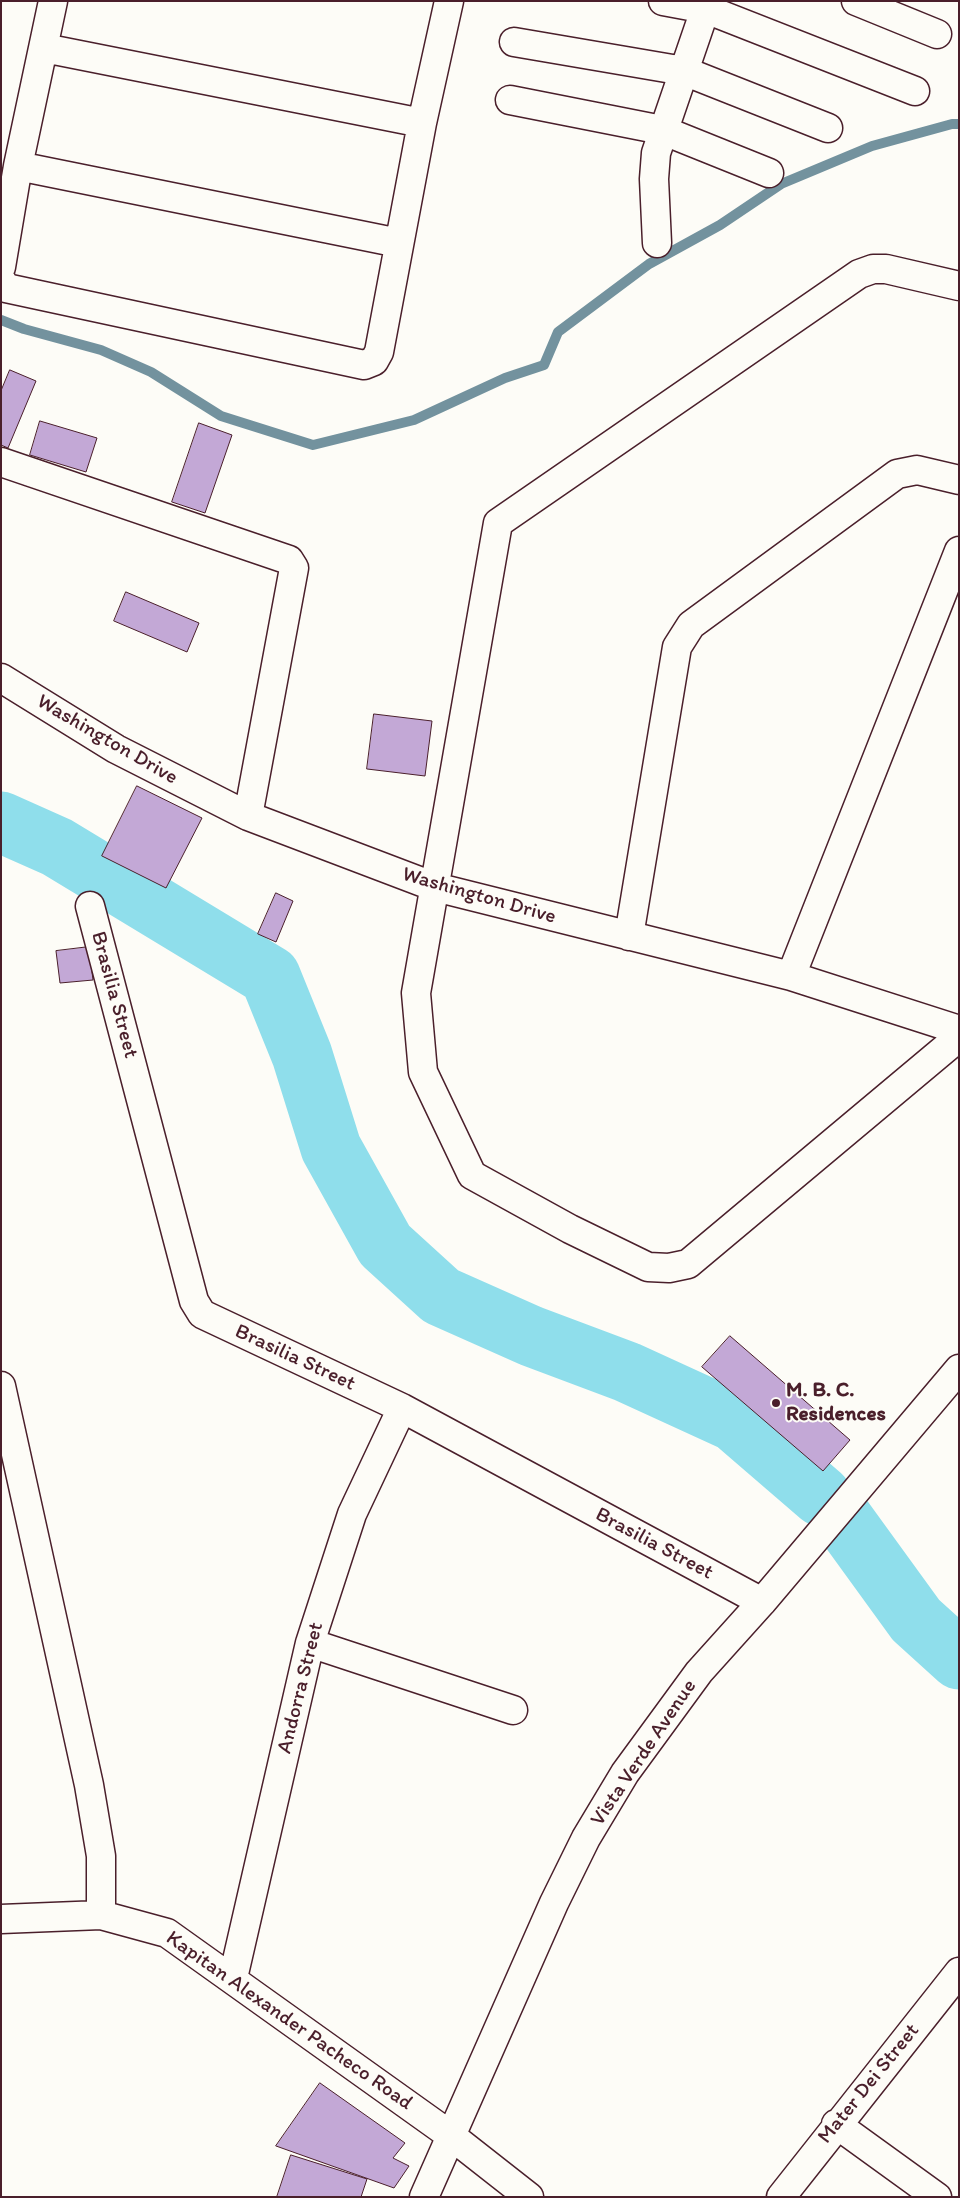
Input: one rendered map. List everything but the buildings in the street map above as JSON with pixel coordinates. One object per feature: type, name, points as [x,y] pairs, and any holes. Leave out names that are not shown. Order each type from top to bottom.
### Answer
[{"type":"street","points":[[1,267],[18,166],[54,1]]},
{"type":"street","points":[[663,1],[707,5],[915,91]]},
{"type":"street","points":[[856,1],[937,34]]},
{"type":"street","points":[[1,280],[6,288],[364,365],[374,361],[379,352],[444,2]]},
{"type":"street","points":[[657,243],[654,179],[656,153],[662,130],[707,5]]},
{"type":"street","points":[[514,42],[684,71],[828,128]]},
{"type":"street","points":[[44,48],[422,123]]},
{"type":"street","points":[[510,100],[662,130],[769,173]]},
{"type":"street","points":[[18,166],[399,243]]},
{"type":"street","points":[[959,286],[886,269],[873,269],[860,274],[498,524],[416,993],[423,1072],[472,1175],[570,1229],[648,1267],[669,1268],[688,1264],[959,1038]]},
{"type":"street","points":[[2,469],[290,560],[293,564],[294,568],[248,816]]},
{"type":"street","points":[[629,936],[677,647],[691,625],[897,474],[917,470],[959,480]]},
{"type":"street","points":[[791,976],[959,551]]},
{"type":"street","name":"Washington Drive","points":[[1,678],[116,749],[248,816],[434,887],[791,976],[959,1030]]},
{"type":"street","name":"Brasilia Street","points":[[90,906],[197,1308],[202,1314],[402,1408],[762,1602]]},
{"type":"street","name":"Vista Verde Avenue","points":[[424,2197],[514,1990],[586,1838],[625,1773],[699,1672],[762,1602],[959,1369]]},
{"type":"street","points":[[1,1386],[89,1785],[101,1856],[102,1914]]},
{"type":"street","name":"Andorra Street","points":[[233,1978],[310,1643],[352,1514],[402,1408]]},
{"type":"street","points":[[310,1643],[513,1710]]},
{"type":"street","name":"Kapitan Alexander Pacheco Road","points":[[1,1919],[102,1914],[167,1933],[233,1978],[450,2135],[528,2197]]},
{"type":"street","name":"Mater Dei Street","points":[[780,2197],[836,2124],[959,1972]]},
{"type":"street","points":[[836,2124],[937,2197]]},
{"type":"waterway","points":[[1,320],[24,329],[101,350],[151,372],[221,416],[313,445],[414,420],[505,378],[544,365],[558,332],[649,264],[720,225],[781,184],[872,146],[952,124],[959,124]]},
{"type":"waterway","points":[[1,822],[57,847],[270,976],[302,1055],[331,1148],[385,1245],[441,1296],[531,1336],[627,1372],[734,1421],[821,1496]]},
{"type":"waterway","points":[[842,1518],[916,1620],[959,1659]]},
{"type":"place","name":"M. B. C. Residences","points":[[776,1403]]}]
